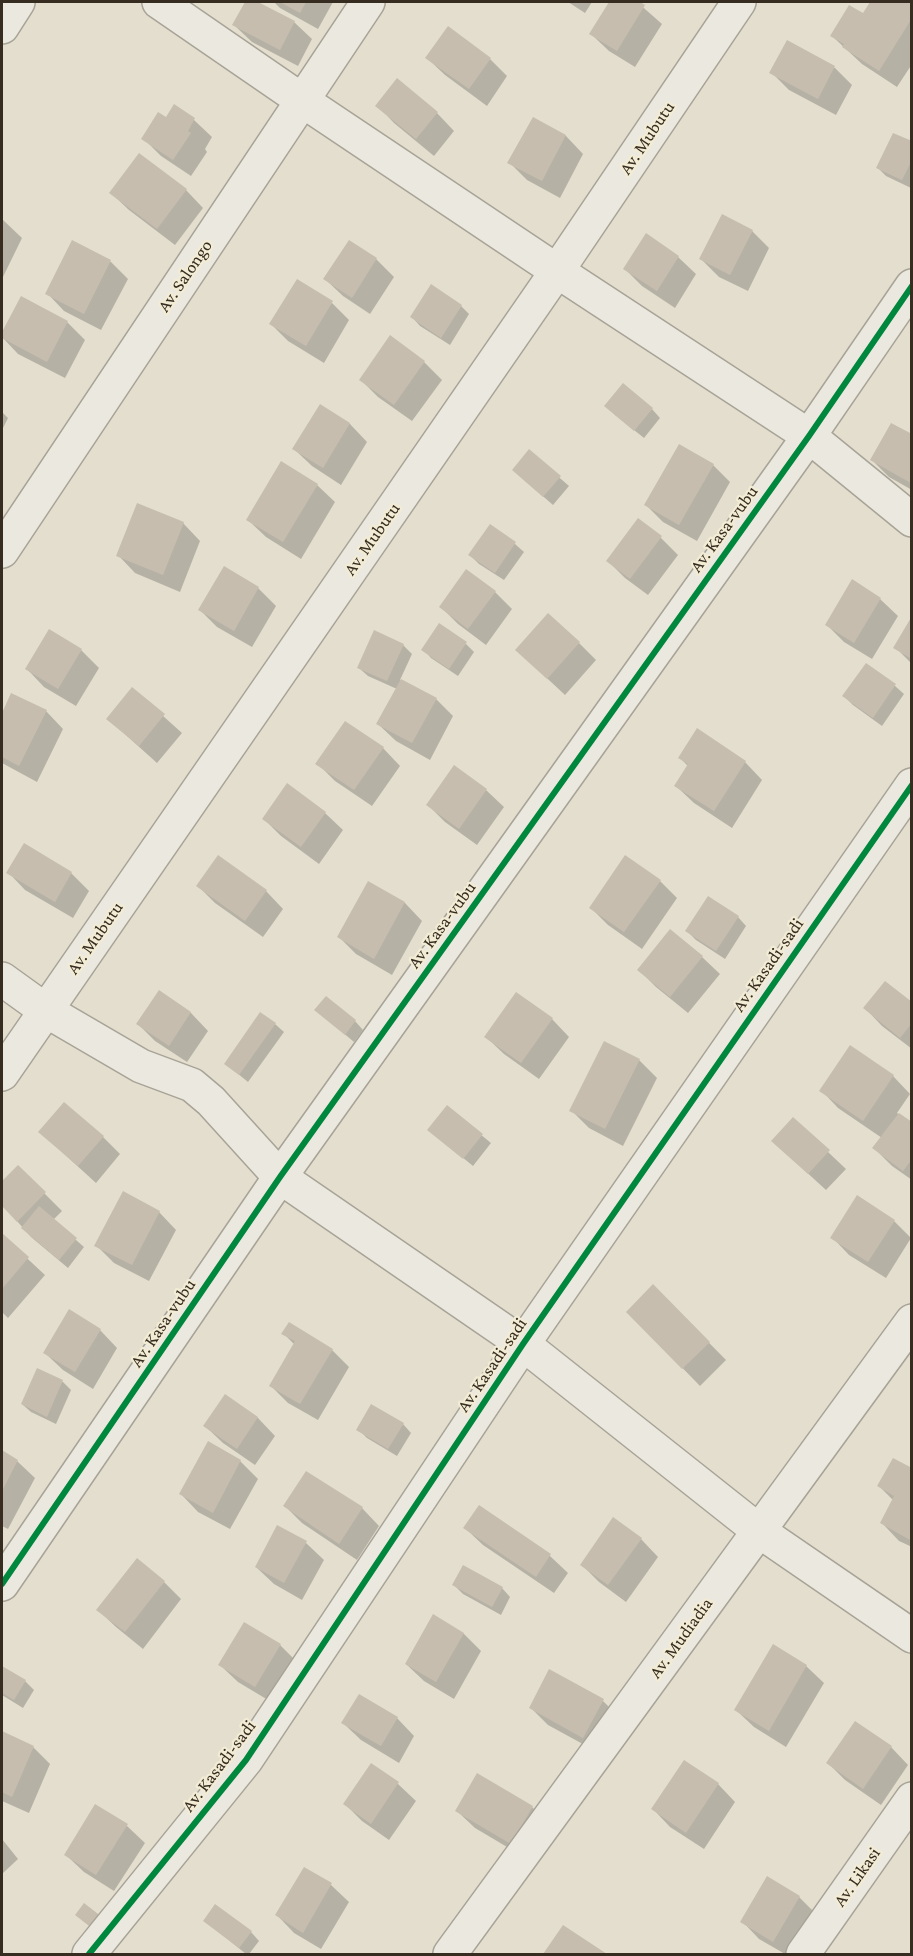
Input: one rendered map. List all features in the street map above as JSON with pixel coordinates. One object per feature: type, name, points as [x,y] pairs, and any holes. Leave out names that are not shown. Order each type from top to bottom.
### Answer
[{"type":"street","points":[[2,27],[18,2]]},
{"type":"street","points":[[159,2],[557,271],[809,436],[912,520]]},
{"type":"street","name":"Av. Salongo","points":[[2,551],[368,2]]},
{"type":"street","name":"Av. Mubutu","points":[[2,1074],[557,271],[739,2]]},
{"type":"street","name":"Av. Kasa-vubu","points":[[2,1584],[280,1177],[809,436],[912,286]]},
{"type":"street","name":"Av. Kasadi-sadi","points":[[89,1954],[246,1760],[523,1344],[912,785]]},
{"type":"street","points":[[2,979],[45,1010],[141,1066],[192,1085],[211,1101],[280,1177],[523,1344],[759,1531],[912,1636]]},
{"type":"street","name":"Av. Mudiadia","points":[[450,1954],[912,1321]]},
{"type":"street","name":"Av. Likasi","points":[[803,1954],[912,1799]]},
{"type":"building","points":[[245,2],[258,2],[295,21],[280,50],[232,25]]},
{"type":"building","points":[[280,2],[306,2],[300,13]]},
{"type":"building","points":[[609,2],[640,2],[645,5],[617,51],[589,34]]},
{"type":"building","points":[[870,2],[912,2],[912,18],[879,71],[842,47],[844,44],[830,36],[849,5],[863,13]]},
{"type":"building","points":[[448,26],[491,58],[469,89],[425,58]]},
{"type":"building","points":[[787,40],[835,66],[818,99],[769,73]]},
{"type":"building","points":[[397,78],[438,112],[416,139],[375,106]]},
{"type":"building","points":[[174,104],[195,118],[188,131],[191,133],[173,160],[141,139],[158,112],[166,117]]},
{"type":"building","points":[[533,117],[566,135],[542,181],[507,163]]},
{"type":"building","points":[[893,133],[912,141],[912,160],[902,180],[876,168]]},
{"type":"building","points":[[139,153],[187,189],[157,229],[109,193]]},
{"type":"building","points":[[722,214],[753,230],[730,275],[699,259]]},
{"type":"building","points":[[646,233],[679,256],[657,291],[623,269]]},
{"type":"building","points":[[72,240],[111,260],[84,314],[45,294]]},
{"type":"building","points":[[349,240],[377,258],[352,298],[323,279]]},
{"type":"building","points":[[297,279],[333,301],[306,346],[269,324]]},
{"type":"building","points":[[431,284],[462,305],[441,338],[410,317]]},
{"type":"building","points":[[21,296],[68,321],[47,362],[2,338],[2,332]]},
{"type":"building","points":[[390,335],[425,361],[394,405],[359,380]]},
{"type":"building","points":[[623,383],[653,408],[634,431],[604,406]]},
{"type":"building","points":[[320,404],[350,423],[323,468],[292,449]]},
{"type":"building","points":[[891,423],[912,434],[911,483],[870,460]]},
{"type":"building","points":[[679,444],[714,464],[679,525],[644,505]]},
{"type":"building","points":[[529,449],[561,476],[543,497],[512,470]]},
{"type":"building","points":[[281,461],[318,484],[283,542],[246,520]]},
{"type":"building","points":[[137,503],[184,522],[163,575],[116,556]]},
{"type":"building","points":[[638,518],[662,536],[630,579],[606,561]]},
{"type":"building","points":[[490,524],[516,542],[495,573],[468,555]]},
{"type":"building","points":[[224,566],[259,587],[234,631],[198,610]]},
{"type":"building","points":[[466,569],[496,591],[468,629],[439,607]]},
{"type":"building","points":[[852,579],[881,598],[854,643],[825,625]]},
{"type":"building","points":[[548,613],[580,642],[547,679],[515,650]]},
{"type":"building","points":[[912,616],[912,659],[893,648]]},
{"type":"building","points":[[439,623],[467,642],[449,669],[421,650]]},
{"type":"building","points":[[49,629],[82,649],[58,689],[25,669]]},
{"type":"building","points":[[374,630],[404,644],[387,681],[357,668]]},
{"type":"building","points":[[866,663],[896,684],[873,718],[842,696]]},
{"type":"building","points":[[401,679],[437,698],[412,743],[376,724]]},
{"type":"building","points":[[132,687],[165,714],[139,746],[106,719]]},
{"type":"building","points":[[11,693],[47,710],[19,766],[2,757],[2,713]]},
{"type":"building","points":[[345,721],[384,747],[354,790],[315,764]]},
{"type":"building","points":[[697,728],[746,761],[714,811],[674,786],[688,764],[678,758]]},
{"type":"building","points":[[454,765],[487,789],[459,829],[426,805]]},
{"type":"building","points":[[287,783],[326,812],[301,847],[262,819]]},
{"type":"building","points":[[24,843],[72,872],[55,902],[6,873]]},
{"type":"building","points":[[218,855],[267,890],[245,921],[196,886]]},
{"type":"building","points":[[625,855],[661,880],[624,932],[589,908]]},
{"type":"building","points":[[368,881],[405,902],[374,959],[337,937]]},
{"type":"building","points":[[708,896],[739,916],[716,951],[685,931]]},
{"type":"building","points":[[670,929],[703,956],[670,997],[637,970]]},
{"type":"building","points":[[885,981],[912,1002],[912,1023],[900,1038],[863,1008]]},
{"type":"building","points":[[159,990],[191,1012],[169,1046],[136,1024]]},
{"type":"building","points":[[516,992],[553,1018],[521,1063],[484,1037]]},
{"type":"building","points":[[326,996],[356,1020],[345,1035],[314,1010]]},
{"type":"building","points":[[260,1012],[276,1023],[239,1075],[224,1064]]},
{"type":"building","points":[[604,1041],[640,1059],[605,1129],[569,1111]]},
{"type":"building","points":[[850,1045],[894,1075],[863,1121],[819,1091]]},
{"type":"building","points":[[64,1102],[104,1136],[78,1166],[38,1132]]},
{"type":"building","points":[[447,1105],[483,1134],[463,1159],[427,1130]]},
{"type":"building","points":[[899,1113],[912,1122],[912,1159],[903,1171],[872,1148]]},
{"type":"building","points":[[793,1117],[830,1150],[808,1174],[771,1141]]},
{"type":"building","points":[[18,1165],[46,1192],[17,1222],[2,1206],[2,1181]]},
{"type":"building","points":[[123,1191],[160,1211],[132,1265],[94,1246]]},
{"type":"building","points":[[857,1195],[895,1220],[868,1262],[830,1238]]},
{"type":"building","points":[[39,1206],[77,1238],[59,1260],[21,1228]]},
{"type":"building","points":[[2,1233],[29,1257],[2,1289]]},
{"type":"building","points":[[653,1284],[710,1342],[682,1369],[626,1312]]},
{"type":"building","points":[[69,1309],[101,1329],[75,1372],[43,1353]]},
{"type":"building","points":[[289,1322],[333,1349],[300,1404],[269,1386],[295,1341],[281,1334]]},
{"type":"building","points":[[37,1368],[63,1380],[47,1417],[21,1404]]},
{"type":"building","points":[[225,1394],[258,1417],[237,1449],[203,1426]]},
{"type":"building","points":[[371,1404],[404,1423],[388,1449],[356,1430]]},
{"type":"building","points":[[208,1441],[241,1460],[213,1513],[179,1494]]},
{"type":"building","points":[[2,1450],[18,1460],[2,1491]]},
{"type":"building","points":[[893,1458],[912,1468],[912,1541],[880,1523],[894,1496],[877,1486]]},
{"type":"building","points":[[306,1471],[363,1507],[339,1544],[283,1506]]},
{"type":"building","points":[[479,1505],[551,1554],[536,1577],[463,1528]]},
{"type":"building","points":[[613,1517],[642,1538],[608,1585],[580,1565]]},
{"type":"building","points":[[277,1525],[307,1541],[284,1583],[255,1567]]},
{"type":"building","points":[[137,1558],[165,1581],[125,1632],[96,1610]]},
{"type":"building","points":[[463,1565],[503,1587],[492,1607],[452,1585]]},
{"type":"building","points":[[433,1614],[464,1633],[436,1682],[405,1664]]},
{"type":"building","points":[[244,1622],[281,1644],[255,1687],[218,1665]]},
{"type":"building","points":[[773,1644],[807,1665],[769,1731],[734,1710]]},
{"type":"building","points":[[2,1666],[26,1680],[14,1700],[2,1693]]},
{"type":"building","points":[[549,1669],[604,1699],[583,1738],[529,1708]]},
{"type":"building","points":[[359,1694],[398,1717],[381,1746],[341,1723]]},
{"type":"building","points":[[855,1721],[892,1746],[863,1789],[826,1763]]},
{"type":"building","points":[[2,1731],[34,1746],[12,1797],[2,1792]]},
{"type":"building","points":[[684,1760],[719,1783],[686,1833],[651,1809]]},
{"type":"building","points":[[371,1763],[399,1782],[371,1824],[343,1804]]},
{"type":"building","points":[[477,1773],[533,1806],[511,1844],[455,1811]]},
{"type":"building","points":[[95,1804],[128,1824],[96,1875],[64,1855]]},
{"type":"building","points":[[304,1867],[332,1883],[303,1933],[275,1915]]},
{"type":"building","points":[[767,1876],[800,1896],[773,1942],[740,1922]]},
{"type":"building","points":[[84,1903],[111,1924],[102,1936],[75,1915]]},
{"type":"building","points":[[215,1904],[252,1931],[239,1948],[203,1921]]},
{"type":"building","points":[[563,1925],[607,1954],[543,1954]]},
{"type":"cycle path","points":[[2,1584],[280,1177],[809,436],[912,286]]},
{"type":"cycle path","points":[[89,1954],[246,1760],[523,1344],[912,785]]}]
